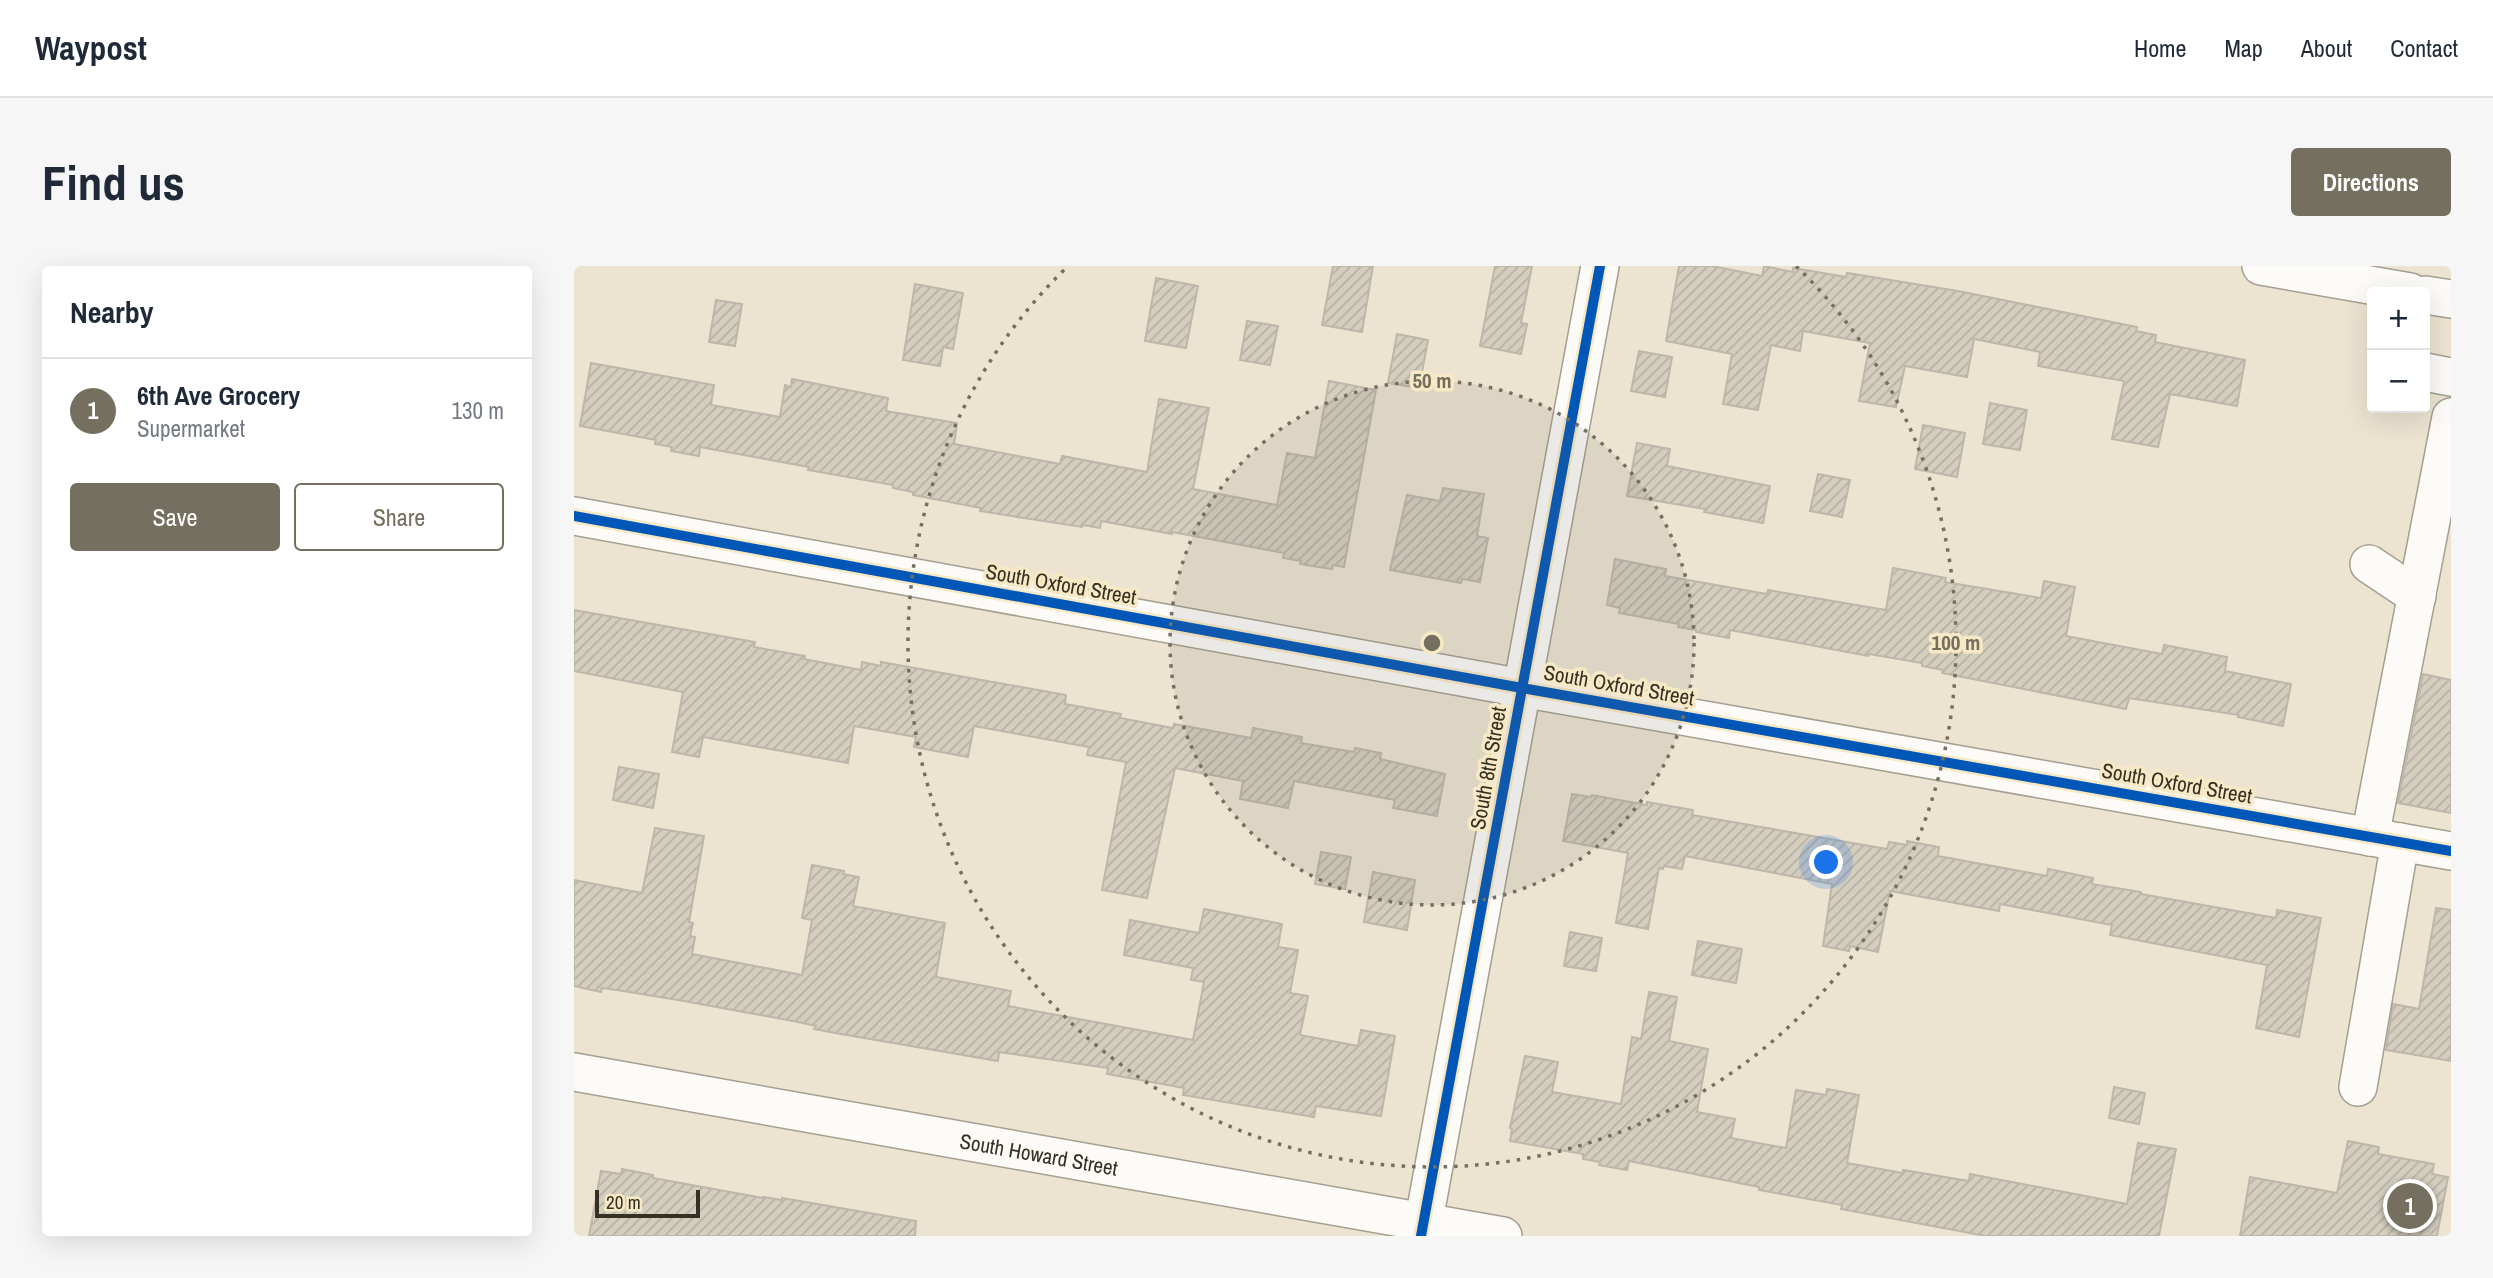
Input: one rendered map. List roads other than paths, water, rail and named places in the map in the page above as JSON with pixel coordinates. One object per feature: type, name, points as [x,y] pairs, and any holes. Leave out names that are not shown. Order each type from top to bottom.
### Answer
[{"type":"street","name":"South 8th Street","points":[[1423,1229],[1600,266]]},
{"type":"street","points":[[2261,266],[2381,287]]},
{"type":"street","points":[[2430,296],[2451,299]]},
{"type":"street","points":[[2430,373],[2451,377]]},
{"type":"street","points":[[2358,1087],[2385,840],[2417,596],[2451,417]]},
{"type":"street","name":"South Oxford Street","points":[[574,516],[1522,688],[2451,851]]},
{"type":"street","points":[[2370,564],[2417,596]]},
{"type":"street","name":"South Howard Street","points":[[574,1072],[1423,1229],[1503,1236]]},
{"type":"place","name":"6th Ave Grocery","points":[[2410,1206]]}]
